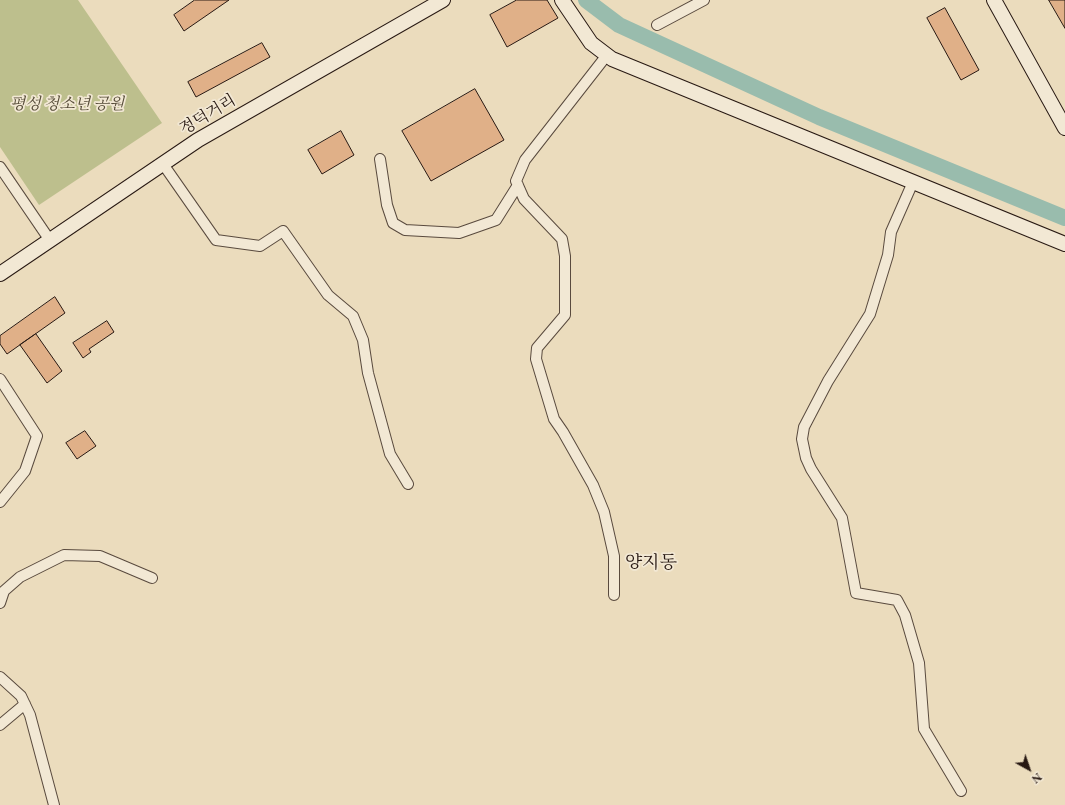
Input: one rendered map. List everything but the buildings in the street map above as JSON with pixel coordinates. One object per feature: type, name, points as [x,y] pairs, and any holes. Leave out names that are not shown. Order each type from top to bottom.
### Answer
[{"type":"street","name":"정덕거리","points":[[0,274],[49,239],[198,140],[443,0]]},
{"type":"street","points":[[562,0],[591,43],[612,59],[1065,244]]},
{"type":"street","points":[[657,25],[704,0]]},
{"type":"street","points":[[994,0],[1065,128]]},
{"type":"street","points":[[607,55],[525,160],[516,181],[524,199],[562,239],[565,256],[565,315],[537,348],[536,359],[554,419],[563,432],[592,485],[604,512],[614,556],[614,595]]},
{"type":"street","points":[[380,159],[387,205],[393,224],[404,230],[459,233],[486,224],[496,220],[518,186]]},
{"type":"street","points":[[162,164],[216,240],[260,246],[283,230],[328,295],[353,316],[363,340],[368,373],[390,454],[408,484]]},
{"type":"street","points":[[0,167],[49,239]]},
{"type":"street","points":[[913,182],[891,232],[888,255],[870,314],[828,381],[804,427],[802,439],[806,458],[811,469],[842,518],[856,593],[897,600],[905,615],[918,663],[924,729],[961,791]]},
{"type":"street","points":[[0,379],[37,436],[25,471],[0,502]]},
{"type":"street","points":[[0,603],[4,591],[20,577],[64,555],[100,556],[152,578]]},
{"type":"street","points":[[0,677],[21,696],[30,715],[54,805]]},
{"type":"street","points":[[0,725],[25,704]]},
{"type":"green space","name":"평성 청소년 공원","points":[[0,0],[78,0],[162,123],[39,205],[0,147]]},
{"type":"waterway","points":[[586,0],[619,25],[819,117],[1065,218]]},
{"type":"district","name":"양지동","points":[[651,563]]}]
